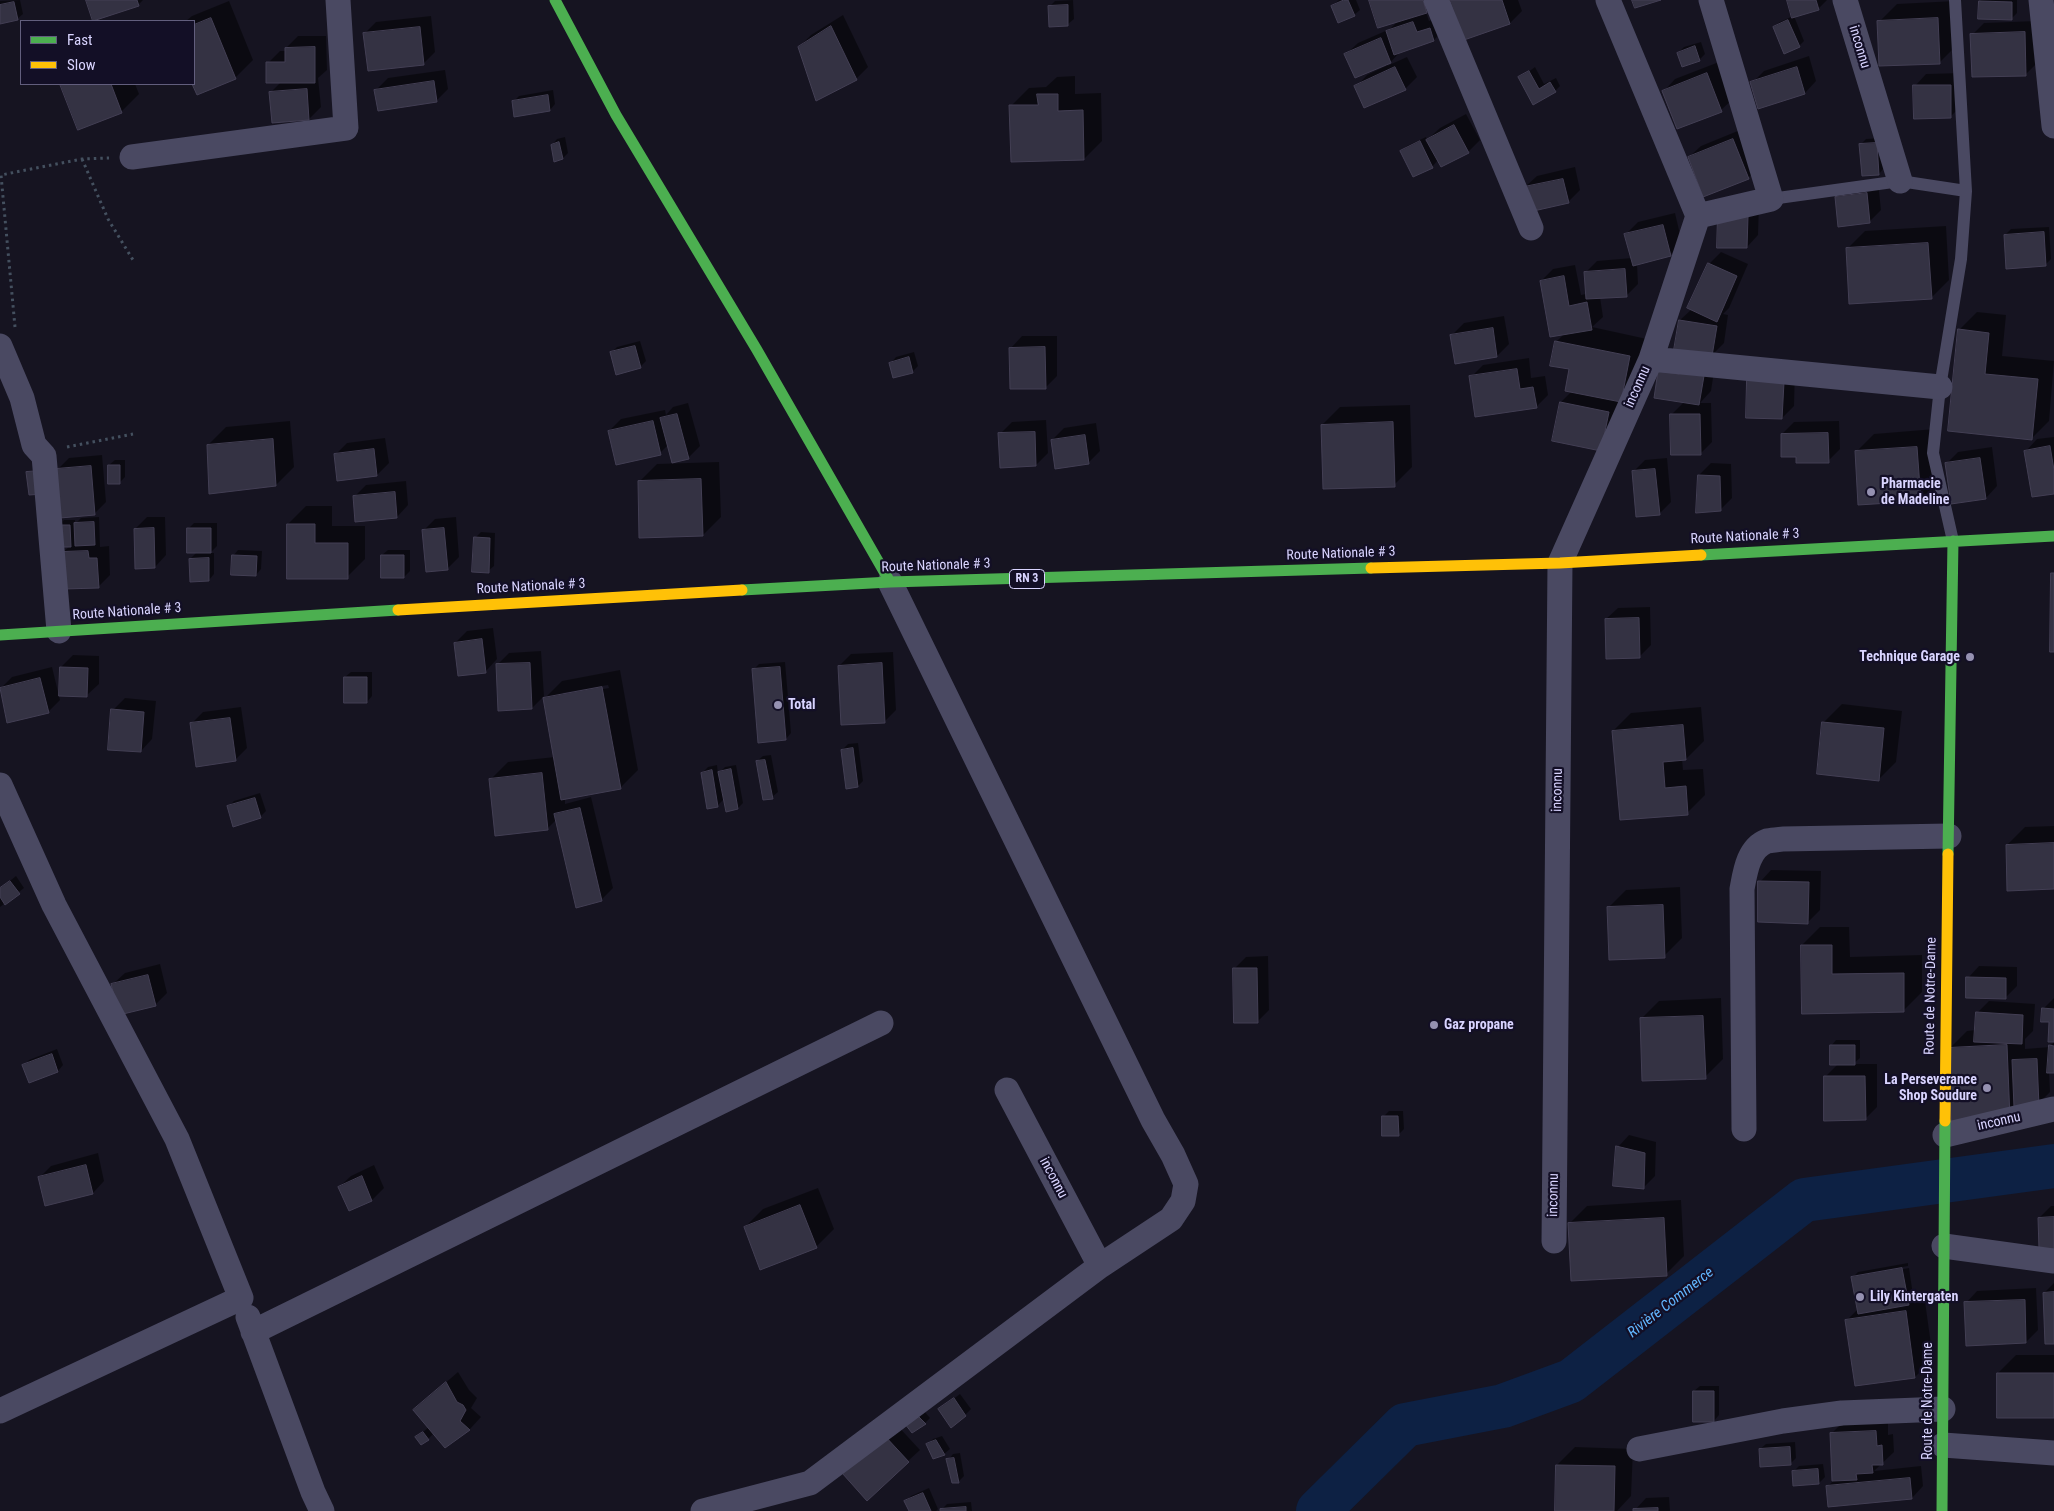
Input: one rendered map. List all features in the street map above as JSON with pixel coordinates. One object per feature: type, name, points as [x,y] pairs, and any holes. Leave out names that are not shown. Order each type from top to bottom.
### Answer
[{"type":"main road","points":[[555,0],[616,115],[757,350],[890,582]]},
{"type":"main road","name":"Route Nationale # 3","points":[[0,635],[306,615],[890,582],[1560,563],[2054,536]]},
{"type":"main road","name":"Route de Notre-Dame","points":[[1942,1511],[1944,1135],[1953,541]]},
{"type":"street","points":[[132,157],[346,128],[338,0]]},
{"type":"street","points":[[1436,0],[1531,228]]},
{"type":"street","points":[[1608,0],[1698,216],[1771,198],[1711,0]]},
{"type":"street","name":"inconnu","points":[[1845,0],[1900,180]]},
{"type":"street","points":[[2041,0],[2054,126]]},
{"type":"street","name":"inconnu","points":[[1554,1241],[1560,563],[1651,360],[1698,216]]},
{"type":"street","points":[[9,341],[34,444],[44,456],[59,631]]},
{"type":"street","name":"inconnu","points":[[1651,360],[1940,388]]},
{"type":"street","points":[[703,1511],[810,1483],[1100,1266],[1171,1219],[1183,1201],[1186,1184],[1173,1155],[1153,1120],[890,582]]},
{"type":"street","points":[[0,785],[54,905],[177,1139],[241,1298],[313,1492],[322,1511]]},
{"type":"street","points":[[1744,1128],[1742,889],[1746,866],[1755,851],[1765,842],[1783,839],[1948,836]]},
{"type":"street","points":[[254,1332],[881,1023]]},
{"type":"street","name":"inconnu","points":[[1006,1090],[1100,1266]]},
{"type":"street","name":"inconnu","points":[[1944,1135],[2054,1109]]},
{"type":"street","points":[[1944,1246],[2054,1262]]},
{"type":"street","points":[[0,1411],[241,1298]]},
{"type":"street","points":[[1639,1449],[1784,1421],[1842,1413],[1943,1409]]},
{"type":"street","points":[[1943,1445],[2054,1453]]},
{"type":"lane","points":[[1953,541],[1933,453],[1940,388],[1961,259],[1966,191],[1955,0]]},
{"type":"lane","points":[[1771,198],[1900,180],[1966,191]]},
{"type":"path","points":[[9,341],[15,327],[1,175],[82,159],[132,157]]},
{"type":"path","points":[[82,159],[108,219],[132,260]]},
{"type":"path","points":[[61,448],[132,434]]},
{"type":"building","points":[[86,0],[137,0],[139,6],[93,20]]},
{"type":"building","points":[[1348,0],[1355,16],[1338,23],[1331,6]]},
{"type":"building","points":[[1369,0],[1423,0],[1427,13],[1378,28]]},
{"type":"building","points":[[1450,0],[1502,0],[1510,24],[1464,40]]},
{"type":"building","points":[[1632,0],[1661,0],[1635,8]]},
{"type":"building","points":[[1787,0],[1816,0],[1819,10],[1792,18]]},
{"type":"building","points":[[1979,1],[2012,2],[2012,20],[1978,19]]},
{"type":"building","points":[[14,2],[18,20],[0,24],[0,5]]},
{"type":"building","points":[[1068,5],[1068,26],[1049,27],[1048,6]]},
{"type":"building","points":[[211,18],[236,79],[197,95],[192,85],[195,85],[195,25]]},
{"type":"building","points":[[1938,18],[1940,64],[1879,66],[1877,21]]},
{"type":"building","points":[[1788,20],[1800,47],[1784,54],[1773,27]]},
{"type":"building","points":[[1413,22],[1417,32],[1430,28],[1434,41],[1394,55],[1386,31]]},
{"type":"building","points":[[831,26],[857,80],[816,101],[798,47]]},
{"type":"building","points":[[420,27],[424,65],[368,71],[363,33]]},
{"type":"building","points":[[2025,32],[2026,76],[1972,77],[1970,34]]},
{"type":"building","points":[[1381,38],[1391,63],[1355,78],[1344,54]]},
{"type":"building","points":[[1695,46],[1700,61],[1682,67],[1677,53]]},
{"type":"building","points":[[315,47],[315,83],[266,83],[266,62],[285,62],[285,48]]},
{"type":"building","points":[[1395,67],[1406,90],[1364,108],[1354,86]]},
{"type":"building","points":[[1797,67],[1805,94],[1758,109],[1750,82]]},
{"type":"building","points":[[1529,71],[1539,89],[1550,82],[1556,92],[1533,105],[1518,77]]},
{"type":"building","points":[[1707,73],[1722,112],[1677,129],[1662,91]]},
{"type":"building","points":[[434,81],[437,102],[378,111],[374,90]]},
{"type":"building","points":[[60,85],[111,85],[122,113],[78,130]]},
{"type":"building","points":[[1913,85],[1951,85],[1951,118],[1914,119]]},
{"type":"building","points":[[307,89],[309,120],[272,123],[269,92]]},
{"type":"building","points":[[1037,94],[1058,94],[1058,111],[1083,110],[1084,160],[1011,162],[1009,105],[1038,105]]},
{"type":"building","points":[[548,95],[550,111],[514,117],[512,101]]},
{"type":"building","points":[[1454,125],[1469,153],[1441,167],[1426,140]]},
{"type":"building","points":[[1733,139],[1749,179],[1703,197],[1688,157]]},
{"type":"building","points":[[1420,141],[1433,168],[1413,177],[1400,151]]},
{"type":"building","points":[[559,142],[563,159],[554,162],[551,145]]},
{"type":"building","points":[[1877,143],[1879,175],[1862,176],[1859,144]]},
{"type":"building","points":[[1563,179],[1569,203],[1529,212],[1524,187]]},
{"type":"building","points":[[1867,193],[1870,223],[1838,227],[1835,197]]},
{"type":"building","points":[[1718,215],[1748,216],[1747,248],[1717,248]]},
{"type":"building","points":[[1663,225],[1671,256],[1633,266],[1624,234]]},
{"type":"building","points":[[2044,232],[2046,266],[2006,269],[2004,235]]},
{"type":"building","points":[[1928,243],[1932,299],[1849,304],[1846,248]]},
{"type":"building","points":[[1708,263],[1737,276],[1717,322],[1687,308]]},
{"type":"building","points":[[1625,269],[1627,297],[1586,299],[1584,272]]},
{"type":"building","points":[[1564,276],[1569,306],[1587,302],[1592,330],[1550,337],[1540,281]]},
{"type":"building","points":[[1679,320],[1717,326],[1712,356],[1674,350]]},
{"type":"building","points":[[1493,328],[1497,357],[1455,364],[1450,335]]},
{"type":"building","points":[[1958,329],[1989,333],[1985,374],[2038,379],[2032,440],[1948,431]]},
{"type":"building","points":[[1555,341],[1630,356],[1621,402],[1565,391],[1569,369],[1550,366]]},
{"type":"building","points":[[635,346],[641,368],[616,375],[610,352]]},
{"type":"building","points":[[1045,347],[1046,389],[1010,389],[1009,348]]},
{"type":"building","points":[[909,357],[913,373],[893,378],[889,363]]},
{"type":"building","points":[[1681,366],[1705,370],[1699,405],[1654,398],[1658,371],[1679,374]]},
{"type":"building","points":[[1517,369],[1520,389],[1533,387],[1537,408],[1475,417],[1469,376]]},
{"type":"building","points":[[1747,380],[1784,382],[1782,419],[1746,418]]},
{"type":"building","points":[[1560,402],[1609,412],[1601,451],[1552,441]]},
{"type":"building","points":[[677,414],[689,459],[672,463],[660,418]]},
{"type":"building","points":[[1670,414],[1700,414],[1701,455],[1671,455]]},
{"type":"building","points":[[653,421],[661,455],[616,465],[608,431]]},
{"type":"building","points":[[1393,422],[1395,487],[1323,489],[1321,425]]},
{"type":"building","points":[[1035,432],[1036,466],[1000,468],[998,433]]},
{"type":"building","points":[[1828,433],[1829,463],[1796,463],[1796,457],[1781,457],[1781,434]]},
{"type":"building","points":[[1085,435],[1089,464],[1055,469],[1051,440]]},
{"type":"building","points":[[273,439],[276,486],[209,494],[207,445]]},
{"type":"building","points":[[2050,446],[2054,470],[2054,494],[2032,497],[2024,451]]},
{"type":"building","points":[[1917,447],[1921,501],[1858,505],[1855,451]]},
{"type":"building","points":[[374,449],[377,476],[337,481],[334,454]]},
{"type":"building","points":[[1980,458],[1986,499],[1951,504],[1945,463]]},
{"type":"building","points":[[108,465],[120,465],[120,484],[108,484]]},
{"type":"building","points":[[91,466],[95,515],[60,518],[56,469]]},
{"type":"building","points":[[1655,469],[1660,515],[1636,517],[1632,471]]},
{"type":"building","points":[[41,471],[43,494],[29,495],[26,472]]},
{"type":"building","points":[[1698,475],[1720,476],[1721,511],[1696,513]]},
{"type":"building","points":[[701,479],[703,536],[639,538],[638,481]]},
{"type":"building","points":[[395,492],[397,518],[355,522],[353,496]]},
{"type":"building","points":[[94,522],[95,545],[75,546],[74,523]]},
{"type":"building","points":[[287,524],[315,524],[315,543],[348,543],[348,579],[287,579]]},
{"type":"building","points":[[57,525],[70,525],[71,547],[57,547]]},
{"type":"building","points":[[154,528],[155,568],[135,569],[134,529]]},
{"type":"building","points":[[187,528],[211,528],[211,553],[187,553]]},
{"type":"building","points":[[444,528],[448,570],[426,572],[422,530]]},
{"type":"building","points":[[474,537],[490,538],[489,573],[472,572]]},
{"type":"building","points":[[88,551],[89,558],[97,558],[99,588],[64,589],[62,552]]},
{"type":"building","points":[[232,555],[257,556],[256,576],[231,575]]},
{"type":"building","points":[[381,555],[404,555],[404,578],[381,578]]},
{"type":"building","points":[[209,558],[209,581],[190,582],[189,559]]},
{"type":"building","points":[[2051,573],[2054,573],[2054,652],[2050,652]]},
{"type":"building","points":[[1639,618],[1640,658],[1606,659],[1605,619]]},
{"type":"building","points":[[482,639],[486,673],[458,676],[454,643]]},
{"type":"building","points":[[530,663],[532,709],[498,711],[496,664]]},
{"type":"building","points":[[882,663],[885,723],[841,725],[838,666]]},
{"type":"building","points":[[60,667],[88,668],[87,697],[59,696]]},
{"type":"building","points":[[780,667],[786,740],[758,743],[752,669]]},
{"type":"building","points":[[344,677],[367,677],[367,703],[344,703]]},
{"type":"building","points":[[40,678],[49,713],[7,723],[0,688]]},
{"type":"building","points":[[602,687],[621,789],[561,800],[543,698]]},
{"type":"building","points":[[111,709],[144,712],[141,752],[108,750]]},
{"type":"building","points":[[230,718],[236,761],[196,767],[190,723]]},
{"type":"building","points":[[1822,722],[1884,728],[1879,781],[1817,774]]},
{"type":"building","points":[[1683,725],[1686,760],[1663,762],[1665,788],[1686,786],[1688,815],[1620,820],[1612,731]]},
{"type":"building","points":[[853,748],[858,787],[846,789],[841,750]]},
{"type":"building","points":[[765,760],[773,799],[763,800],[756,761]]},
{"type":"building","points":[[731,769],[738,809],[726,812],[718,772]]},
{"type":"building","points":[[712,770],[718,807],[707,809],[701,773]]},
{"type":"building","points":[[542,773],[548,830],[495,836],[489,779]]},
{"type":"building","points":[[255,798],[261,818],[233,827],[227,806]]},
{"type":"building","points":[[580,808],[602,901],[576,908],[554,814]]},
{"type":"building","points":[[2054,843],[2054,889],[2007,891],[2006,845]]},
{"type":"building","points":[[10,881],[20,894],[5,905],[0,897],[0,888]]},
{"type":"building","points":[[1758,881],[1809,882],[1808,924],[1758,922]]},
{"type":"building","points":[[1663,905],[1665,958],[1609,960],[1607,907]]},
{"type":"building","points":[[1801,945],[1832,945],[1832,974],[1904,973],[1904,1012],[1802,1014]]},
{"type":"building","points":[[1233,968],[1257,968],[1258,1023],[1234,1023]]},
{"type":"building","points":[[148,975],[156,1006],[119,1015],[111,984]]},
{"type":"building","points":[[1966,977],[2006,978],[2006,999],[1966,998]]},
{"type":"building","points":[[2042,1008],[2054,1009],[2054,1042],[2048,1042],[2049,1022],[2041,1022]]},
{"type":"building","points":[[1976,1012],[2023,1015],[2022,1044],[1974,1042]]},
{"type":"building","points":[[1703,1016],[1706,1079],[1642,1081],[1640,1018]]},
{"type":"building","points":[[1830,1045],[1855,1045],[1855,1065],[1830,1065]]},
{"type":"building","points":[[2007,1045],[2010,1119],[1951,1121],[1948,1048]]},
{"type":"building","points":[[2049,1045],[2054,1046],[2054,1073],[2047,1073]]},
{"type":"building","points":[[52,1054],[58,1072],[29,1083],[22,1065]]},
{"type":"building","points":[[2037,1059],[2039,1106],[2014,1107],[2012,1060]]},
{"type":"building","points":[[1824,1076],[1865,1076],[1866,1120],[1824,1121]]},
{"type":"building","points":[[1382,1116],[1398,1116],[1399,1136],[1382,1136]]},
{"type":"building","points":[[1616,1146],[1645,1153],[1644,1189],[1613,1186]]},
{"type":"building","points":[[86,1165],[93,1194],[45,1206],[38,1177]]},
{"type":"building","points":[[362,1176],[372,1201],[349,1211],[338,1187]]},
{"type":"building","points":[[800,1205],[817,1248],[760,1270],[744,1227]]},
{"type":"building","points":[[2054,1217],[2054,1249],[2039,1249],[2038,1218]]},
{"type":"building","points":[[1664,1218],[1667,1276],[1571,1281],[1568,1223]]},
{"type":"building","points":[[1902,1268],[1909,1305],[1858,1314],[1851,1277]]},
{"type":"building","points":[[2054,1292],[2054,1344],[2045,1344],[2043,1293]]},
{"type":"building","points":[[2025,1300],[2026,1343],[1966,1346],[1964,1302]]},
{"type":"building","points":[[1906,1311],[1915,1378],[1855,1386],[1845,1320]]},
{"type":"building","points":[[1997,1373],[2054,1373],[2054,1418],[1997,1418]]},
{"type":"building","points":[[446,1382],[457,1402],[463,1405],[466,1410],[460,1421],[470,1430],[445,1448],[413,1410]]},
{"type":"building","points":[[1693,1391],[1714,1391],[1714,1422],[1693,1422]]},
{"type":"building","points":[[954,1398],[966,1416],[951,1428],[938,1409]]},
{"type":"building","points":[[918,1416],[926,1424],[912,1433],[905,1424]]},
{"type":"building","points":[[1876,1431],[1877,1446],[1882,1445],[1883,1465],[1872,1465],[1873,1473],[1856,1474],[1857,1480],[1832,1481],[1830,1433]]},
{"type":"building","points":[[423,1432],[429,1440],[421,1445],[415,1437]]},
{"type":"building","points":[[884,1435],[909,1462],[867,1501],[842,1473]]},
{"type":"building","points":[[936,1440],[945,1455],[933,1459],[926,1444]]},
{"type":"building","points":[[1790,1447],[1791,1465],[1760,1467],[1759,1449]]},
{"type":"building","points":[[954,1458],[959,1483],[952,1483],[946,1459]]},
{"type":"building","points":[[1556,1465],[1615,1466],[1614,1511],[1555,1511]]},
{"type":"building","points":[[1818,1469],[1819,1484],[1793,1486],[1792,1471]]},
{"type":"building","points":[[1910,1478],[1912,1499],[1828,1507],[1826,1486]]},
{"type":"building","points":[[923,1493],[931,1511],[909,1511],[904,1501]]},
{"type":"building","points":[[966,1507],[966,1511],[940,1511],[940,1509]]},
{"type":"building","points":[[1658,1508],[1658,1511],[1633,1511],[1633,1509]]},
{"type":"waterway","name":"Rivière Commerce","points":[[1318,1511],[1405,1425],[1503,1406],[1571,1381],[1804,1200],[2054,1166]]},
{"type":"traffic: fast","points":[[555,0],[616,115],[757,350],[890,582]]},
{"type":"traffic: fast","points":[[1701,555],[2054,536]]},
{"type":"traffic: fast","points":[[1948,854],[1953,541]]},
{"type":"traffic: fast","points":[[742,590],[890,582],[1371,568]]},
{"type":"traffic: fast","points":[[0,635],[398,610]]},
{"type":"traffic: fast","points":[[1942,1511],[1945,1121]]},
{"type":"traffic: slow","points":[[1371,568],[1560,563],[1701,555]]},
{"type":"traffic: slow","points":[[398,610],[742,590]]},
{"type":"traffic: slow","points":[[1945,1121],[1948,854]]},
{"type":"place","name":"Pharmacie de Madeline","points":[[1871,492]]},
{"type":"place","name":"Technique Garage","points":[[1970,657]]},
{"type":"place","name":"Total","points":[[778,705]]},
{"type":"place","name":"Gaz propane","points":[[1434,1025]]},
{"type":"place","name":"La Perseverance Shop Soudure","points":[[1987,1088]]},
{"type":"place","name":"Lily Kintergaten","points":[[1860,1297]]}]
